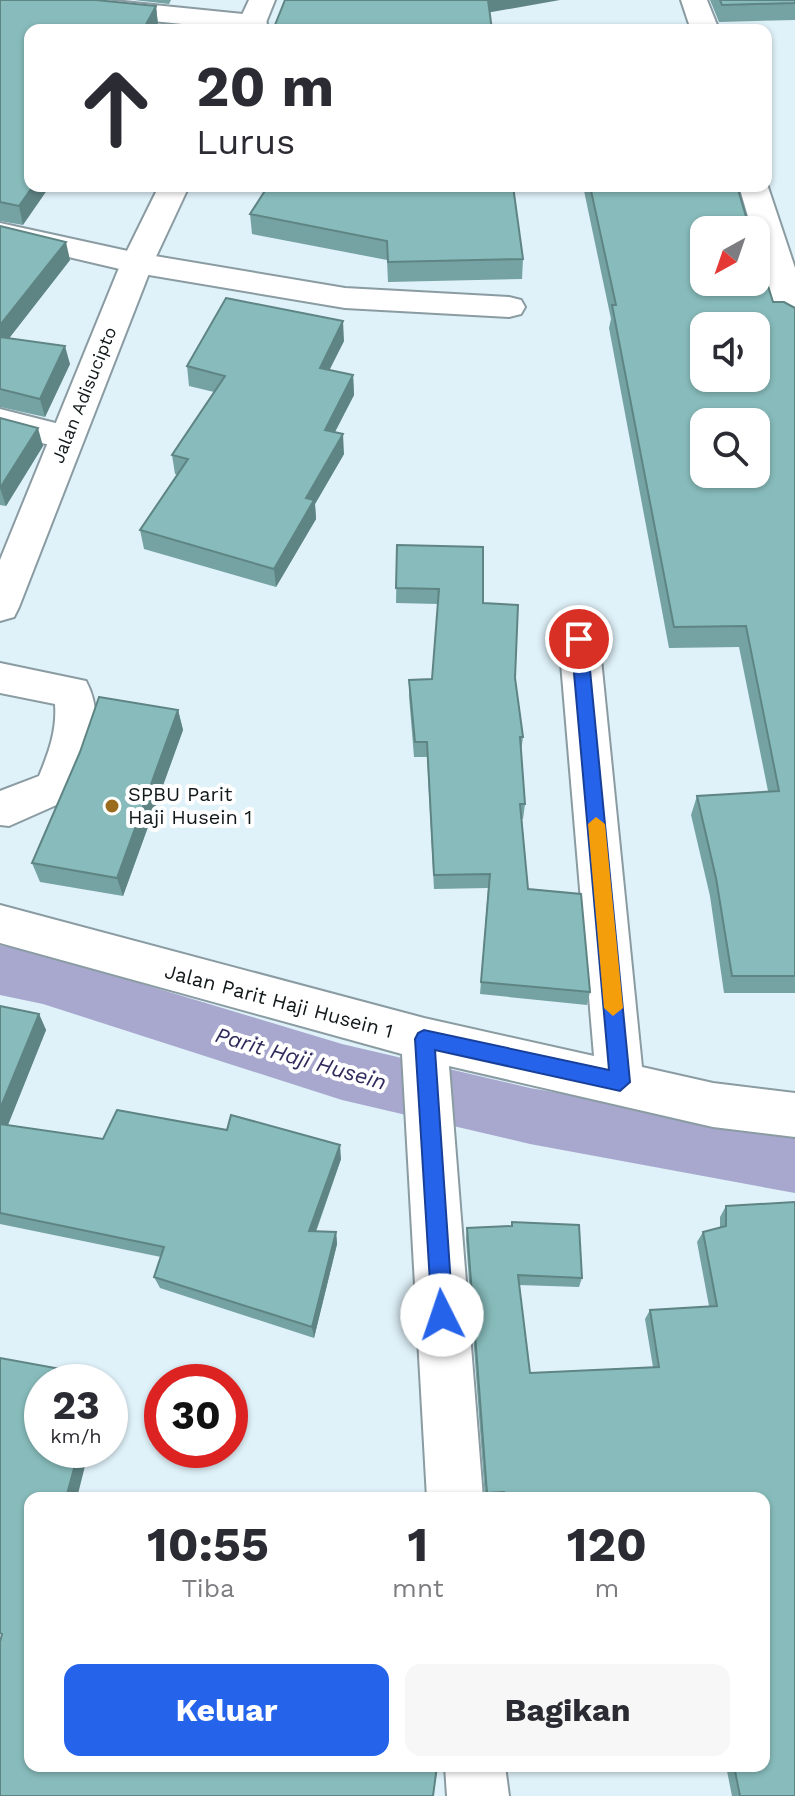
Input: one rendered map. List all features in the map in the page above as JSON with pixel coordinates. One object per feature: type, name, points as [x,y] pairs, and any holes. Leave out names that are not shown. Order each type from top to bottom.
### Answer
[{"type":"street","points":[[23,0],[255,18]]},
{"type":"street","points":[[694,0],[703,24]]},
{"type":"street","name":"Jalan Adisucipto","points":[[0,605],[137,263],[171,192]]},
{"type":"street","points":[[756,192],[795,320]]},
{"type":"street","points":[[0,232],[137,263],[345,298],[509,307]]},
{"type":"street","points":[[0,421],[67,437]]},
{"type":"street","points":[[579,639],[620,1082]]},
{"type":"street","points":[[0,678],[72,692],[79,708],[69,752],[55,787],[9,809],[0,808]]},
{"type":"street","name":"Jalan Parit Haji Husein 1","points":[[0,924],[425,1056],[620,1082],[713,1105],[795,1115]]},
{"type":"street","points":[[425,1056],[455,1492]]},
{"type":"street","points":[[476,1772],[478,1796]]},
{"type":"building","points":[[0,0],[96,0],[156,6],[146,24],[24,24],[24,192],[29,192],[19,206],[0,202]]},
{"type":"building","points":[[285,0],[488,0],[491,24],[275,24]]},
{"type":"building","points":[[720,0],[795,0],[795,3],[722,5]]},
{"type":"building","points":[[264,192],[514,192],[523,259],[388,262],[387,241],[250,214]]},
{"type":"building","points":[[591,192],[739,192],[746,216],[690,216],[690,296],[770,296],[770,292],[773,302],[784,302],[795,308],[795,976],[732,976],[716,878],[697,796],[779,791],[746,626],[674,627],[612,305],[616,305]]},
{"type":"building","points":[[0,226],[66,242],[0,325]]},
{"type":"building","points":[[226,298],[343,321],[320,368],[353,375],[325,430],[343,434],[306,498],[314,500],[274,569],[140,530],[188,459],[172,455],[225,376],[187,366]]},
{"type":"building","points":[[0,337],[65,346],[40,399],[0,389]]},
{"type":"building","points":[[0,418],[38,428],[0,488]]},
{"type":"building","points":[[397,545],[483,547],[483,603],[518,605],[515,678],[523,737],[520,737],[525,804],[520,804],[528,889],[581,894],[590,992],[481,982],[490,874],[434,875],[427,742],[415,742],[409,680],[432,679],[439,589],[396,588]]},
{"type":"building","name":"SPBU Parit Haji Husein 1","points":[[99,697],[178,710],[117,878],[32,863],[80,752]]},
{"type":"building","points":[[0,1006],[39,1014],[0,1109]]},
{"type":"building","points":[[117,1110],[227,1130],[231,1115],[340,1145],[309,1231],[336,1232],[312,1327],[154,1277],[164,1247],[0,1213],[0,1124],[103,1139]]},
{"type":"building","points":[[795,1202],[795,1796],[740,1796],[735,1772],[770,1772],[770,1492],[487,1492],[467,1228],[512,1226],[512,1222],[579,1225],[582,1278],[518,1275],[530,1373],[659,1367],[650,1310],[717,1306],[703,1232],[726,1226],[726,1206]]},
{"type":"building","points":[[0,1358],[33,1364],[24,1364],[24,1468],[74,1468],[68,1492],[24,1492],[24,1772],[436,1772],[433,1796],[0,1796]]},
{"type":"waterway","name":"Parit Haji Husein","points":[[0,970],[43,979],[342,1072],[530,1116],[795,1163]]},
{"type":"slow traffic","points":[[596,824],[613,1008]]},
{"type":"place","name":"SPBU Parit Haji Husein 1","points":[[112,806]]},
{"type":"route","points":[[442,1315],[424,1039],[620,1082],[579,639]]}]
